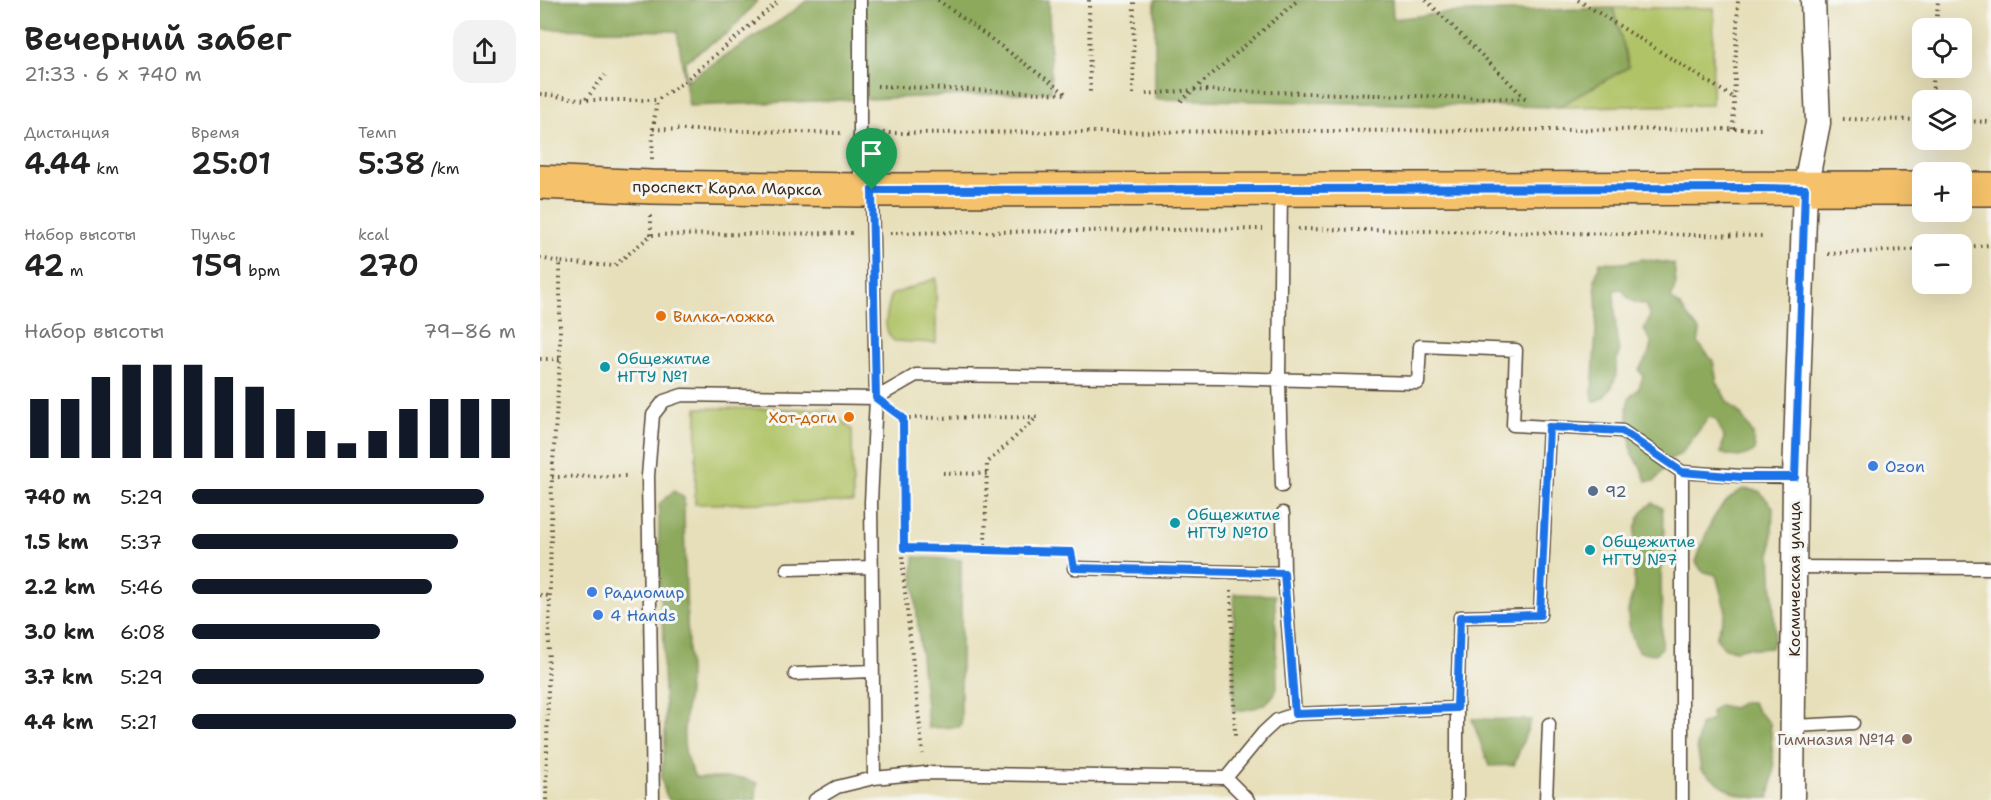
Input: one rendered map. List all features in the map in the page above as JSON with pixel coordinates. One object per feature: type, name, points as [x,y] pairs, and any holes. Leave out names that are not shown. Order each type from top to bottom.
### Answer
[{"type":"main road","name":"проспект Карла Маркса","points":[[540,182],[651,188],[866,190],[1912,188]]},
{"type":"main road","points":[[1972,189],[1991,189]]},
{"type":"street","name":"Космическая улица","points":[[1792,800],[1795,477],[1805,189],[1818,123],[1813,0]]},
{"type":"lane","points":[[860,0],[860,134],[873,233],[876,398],[871,501],[874,778]]},
{"type":"lane","points":[[1281,190],[1279,380],[1282,486]]},
{"type":"lane","points":[[653,800],[648,476],[653,415],[664,401],[682,395],[876,398],[915,375],[1418,383],[1420,346],[1515,350],[1513,425],[1622,431],[1682,472],[1741,477],[1795,477]]},
{"type":"lane","points":[[1457,800],[1460,617],[1540,615],[1549,427]]},
{"type":"lane","points":[[1682,472],[1682,800]]},
{"type":"lane","points":[[1283,513],[1284,573],[1295,714]]},
{"type":"lane","points":[[787,569],[871,567]]},
{"type":"lane","points":[[1794,567],[1991,568]]},
{"type":"lane","points":[[1074,568],[1284,573]]},
{"type":"lane","points":[[795,674],[872,670]]},
{"type":"lane","points":[[1226,778],[1263,733],[1277,720],[1295,714],[1457,708]]},
{"type":"lane","points":[[1794,726],[1853,723]]},
{"type":"lane","points":[[1546,800],[1549,724]]},
{"type":"lane","points":[[814,800],[837,787],[874,778],[925,773],[1226,778],[1248,800]]},
{"type":"path","points":[[540,94],[586,100],[657,100],[685,81],[780,0]]},
{"type":"path","points":[[859,86],[1066,94],[938,0]]},
{"type":"path","points":[[1089,0],[1090,94]]},
{"type":"path","points":[[1133,94],[1134,0]]},
{"type":"path","points":[[1181,101],[1298,0]]},
{"type":"path","points":[[1146,94],[1194,90],[1525,99],[1426,0]]},
{"type":"path","points":[[1578,0],[1734,98]]},
{"type":"path","points":[[1733,129],[1738,0]]},
{"type":"path","points":[[1937,18],[1938,0]]},
{"type":"path","points":[[586,100],[605,75]]},
{"type":"path","points":[[1842,119],[1912,120]]},
{"type":"path","points":[[1972,121],[1991,122]]},
{"type":"path","points":[[652,129],[860,134],[1762,129]]},
{"type":"path","points":[[540,258],[560,262],[614,266],[651,235],[1281,229],[1763,236]]},
{"type":"path","points":[[1972,246],[1991,245]]},
{"type":"path","points":[[1824,255],[1912,250]]},
{"type":"path","points":[[546,800],[552,477],[560,359],[560,262]]},
{"type":"path","points":[[540,359],[560,359]]},
{"type":"path","points":[[876,398],[903,418],[1037,417],[987,464],[985,550]]},
{"type":"path","points":[[903,418],[903,574],[925,773]]},
{"type":"path","points":[[943,473],[987,474]]},
{"type":"path","points":[[552,477],[648,476]]},
{"type":"path","points":[[904,548],[1071,552],[1074,568]]},
{"type":"path","points":[[1230,571],[1236,765]]},
{"type":"path","points":[[540,595],[550,596]]},
{"type":"green space","points":[[540,0],[758,0],[729,32],[685,61],[686,81],[808,0],[1049,0],[1051,92],[689,106],[677,31],[540,29]]},
{"type":"green space","points":[[1155,0],[1392,0],[1393,19],[1445,13],[1613,8],[1629,67],[1558,107],[1155,99]]},
{"type":"green space","points":[[1613,8],[1714,8],[1712,105],[1558,107],[1629,67]]},
{"type":"green space","points":[[1643,259],[1674,264],[1676,284],[1671,299],[1680,306],[1700,332],[1698,343],[1713,361],[1717,382],[1727,401],[1741,415],[1753,434],[1755,450],[1739,457],[1721,453],[1724,437],[1716,419],[1709,417],[1681,454],[1672,458],[1655,481],[1646,481],[1632,454],[1627,408],[1629,398],[1639,388],[1643,376],[1639,370],[1648,355],[1652,342],[1644,330],[1650,316],[1645,304],[1631,300],[1622,289],[1614,290],[1619,352],[1616,375],[1613,385],[1604,397],[1594,402],[1592,394],[1597,315],[1595,280],[1600,262],[1623,263]]},
{"type":"green space","points":[[936,278],[936,343],[894,341],[886,325],[891,295]]},
{"type":"green space","points":[[697,408],[828,409],[852,430],[853,502],[695,504]]},
{"type":"green space","points":[[1743,489],[1759,491],[1773,507],[1771,554],[1775,634],[1771,648],[1748,647],[1737,650],[1724,648],[1716,637],[1726,612],[1716,575],[1702,571],[1696,562],[1712,520],[1725,503]]},
{"type":"green space","points":[[674,491],[684,498],[689,671],[684,726],[685,752],[696,778],[742,778],[757,783],[756,800],[669,800],[661,777],[665,744],[665,708],[664,643],[659,577],[659,504]]},
{"type":"green space","points":[[1653,503],[1662,508],[1664,531],[1661,565],[1662,648],[1655,654],[1640,652],[1637,648],[1631,633],[1628,612],[1634,588],[1636,528],[1645,509]]},
{"type":"green space","points":[[914,557],[961,560],[961,724],[959,727],[928,728],[913,574]]},
{"type":"green space","points":[[1234,594],[1275,595],[1277,689],[1265,704],[1247,710],[1233,711]]},
{"type":"green space","points":[[1743,702],[1752,702],[1758,712],[1770,723],[1774,769],[1769,798],[1740,795],[1724,787],[1701,770],[1697,746],[1700,725],[1712,720],[1711,712],[1719,705],[1733,708]]},
{"type":"green space","points":[[1472,719],[1531,720],[1514,765],[1489,766]]},
{"type":"place","name":"Вилка-ложка","points":[[661,316]]},
{"type":"place","name":"Общежитие НГТУ №1","points":[[605,367]]},
{"type":"place","name":"Хот-доги","points":[[849,417]]},
{"type":"place","name":"Ozon","points":[[1873,466]]},
{"type":"place","name":"92","points":[[1593,491]]},
{"type":"place","name":"Общежитие НГТУ №10","points":[[1175,523]]},
{"type":"place","name":"Общежитие НГТУ №7","points":[[1590,550]]},
{"type":"place","name":"Радиомир","points":[[592,592]]},
{"type":"place","name":"4 Hands","points":[[598,615]]},
{"type":"place","name":"Гимназия №14","points":[[1907,739]]},
{"type":"route","points":[[1805,189],[1795,477],[1741,477],[1682,472],[1622,431],[1549,427],[1540,615],[1460,617],[1457,708],[1295,714],[1284,573],[1074,568],[1071,552],[904,548],[903,418],[876,398],[872,190],[1805,189]]}]
